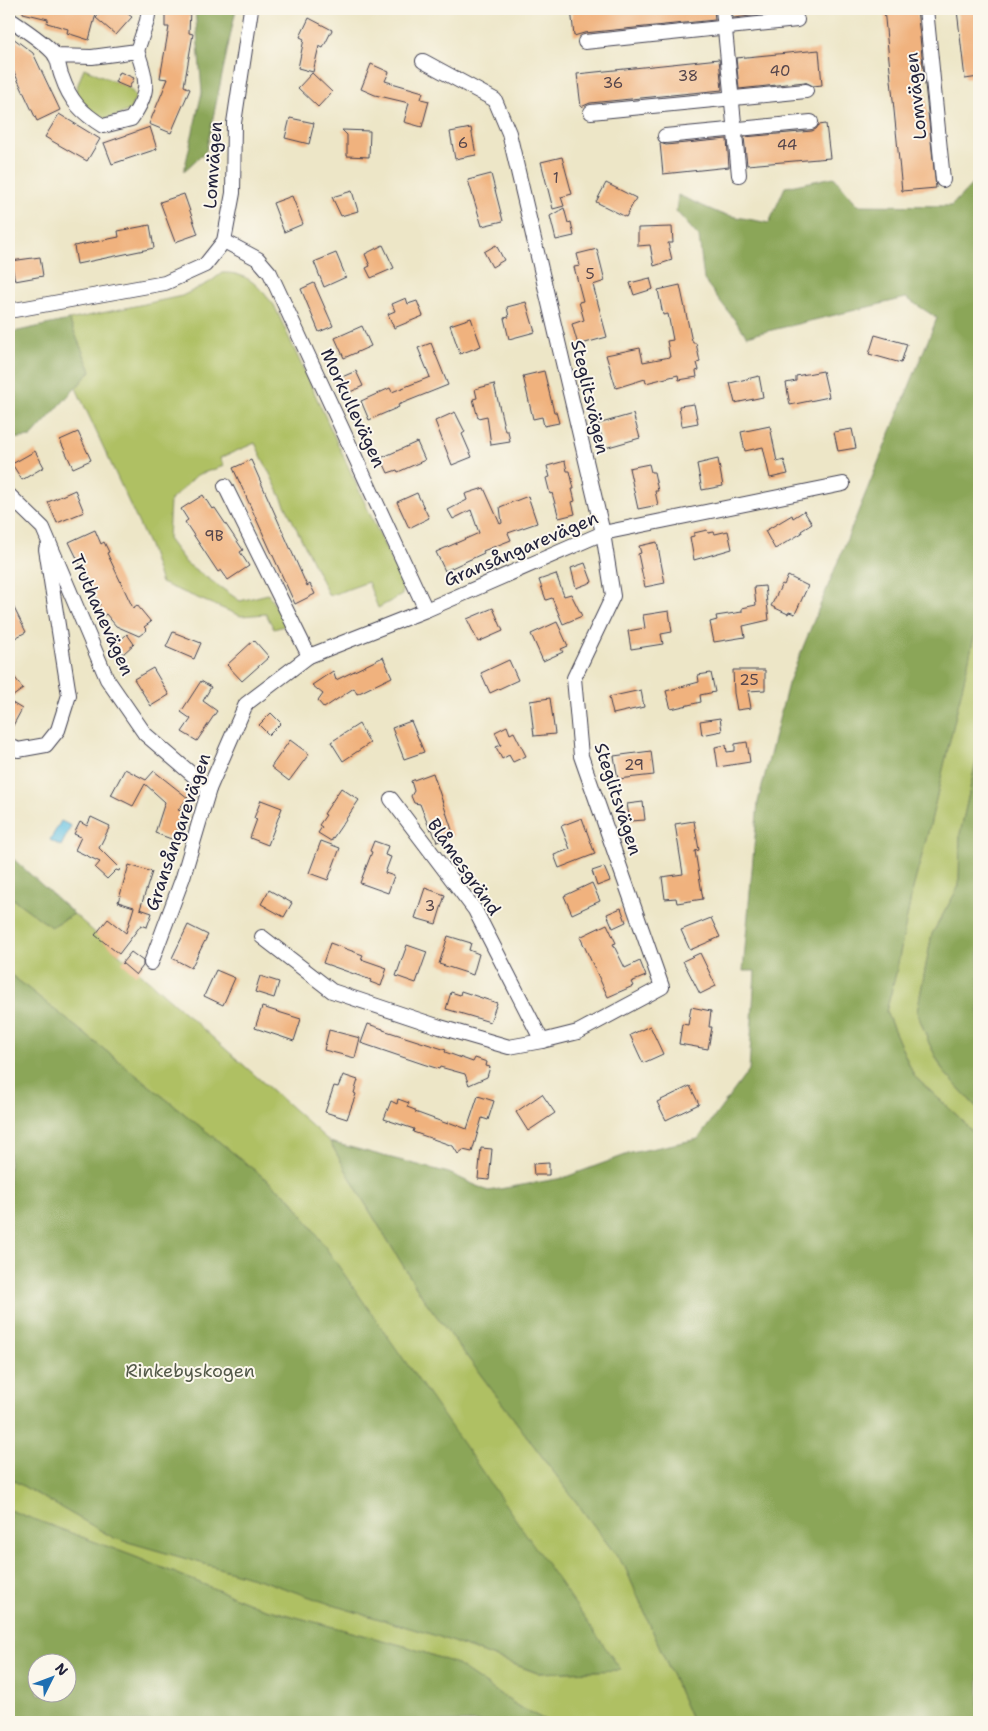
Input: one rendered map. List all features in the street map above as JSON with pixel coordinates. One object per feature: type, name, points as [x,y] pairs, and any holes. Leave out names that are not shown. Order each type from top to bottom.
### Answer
[{"type":"street","points":[[9,20],[56,56],[62,79],[73,101],[87,116],[103,126],[131,119],[146,96],[145,72],[137,51],[149,9]]},
{"type":"street","name":"Lomvägen","points":[[9,311],[165,283],[205,266],[224,241],[233,193],[234,123],[250,9]]},
{"type":"street","points":[[723,9],[739,175]]},
{"type":"street","name":"Lomvägen","points":[[926,9],[944,180]]},
{"type":"street","points":[[585,42],[797,20]]},
{"type":"street","points":[[56,56],[92,58],[137,51]]},
{"type":"street","name":"Steglitsvägen","points":[[262,937],[332,991],[509,1047],[578,1032],[662,987],[581,756],[574,678],[613,596],[603,533],[509,133],[495,100],[423,61]]},
{"type":"street","points":[[591,112],[806,91]]},
{"type":"street","points":[[666,136],[811,122]]},
{"type":"street","name":"Morkullevägen","points":[[224,241],[258,259],[270,273],[426,610]]},
{"type":"street","name":"Gransångarevägen","points":[[151,963],[184,877],[209,789],[246,704],[309,656],[426,610],[603,533],[844,484]]},
{"type":"street","points":[[225,486],[309,656]]},
{"type":"street","name":"Truthanevägen","points":[[9,495],[42,528],[107,679],[145,734],[209,789]]},
{"type":"street","points":[[9,744],[18,750],[46,745],[58,730],[69,695],[42,528]]},
{"type":"street","name":"Blåmesgränd","points":[[390,799],[476,910],[542,1041]]},
{"type":"green space","points":[[195,9],[236,9],[206,151],[184,171],[202,92]]},
{"type":"green space","points":[[84,68],[129,88],[136,96],[130,110],[114,117],[101,119],[74,95]]},
{"type":"green space","points":[[834,177],[858,205],[951,206],[979,177],[979,616],[930,825],[912,892],[896,973],[886,1012],[914,1076],[962,1120],[979,1141],[979,1722],[692,1722],[625,1567],[423,1298],[330,1142],[449,1173],[488,1191],[563,1178],[631,1153],[698,1139],[749,1070],[755,971],[743,971],[758,802],[788,684],[937,318],[906,298],[747,336],[704,280],[699,237],[676,211],[678,195],[721,214],[769,223],[785,187]]},
{"type":"green space","points":[[222,273],[231,273],[246,278],[257,286],[274,305],[403,586],[402,595],[378,608],[368,582],[329,596],[255,443],[220,458],[224,466],[197,475],[170,501],[168,539],[186,563],[240,601],[268,594],[287,625],[274,629],[266,614],[241,616],[161,583],[149,546],[76,388],[91,371],[69,320],[182,296],[210,282]]},
{"type":"green space","points":[[69,320],[91,371],[31,437],[9,439],[9,333]]},
{"type":"green space","points":[[979,616],[979,748],[960,834],[959,886],[932,934],[917,1012],[929,1043],[943,1071],[979,1110],[979,1141],[962,1120],[914,1076],[886,1012],[896,973],[912,892],[930,825]]},
{"type":"green space","points":[[979,748],[979,1110],[943,1071],[929,1043],[917,1012],[932,934],[959,886],[960,834]]},
{"type":"green space","points":[[9,855],[74,914],[51,927],[9,896]]},
{"type":"green space","points":[[9,896],[51,927],[74,914],[330,1142],[423,1298],[625,1567],[692,1722],[549,1722],[519,1707],[454,1663],[408,1647],[262,1608],[133,1556],[9,1510],[9,1478],[114,1538],[264,1581],[339,1607],[437,1636],[537,1673],[620,1670],[293,1201],[9,973]]},
{"type":"green space","name":"Rinkebyskogen","points":[[9,973],[293,1201],[621,1670],[538,1673],[437,1636],[339,1607],[264,1581],[114,1538],[9,1478]]},
{"type":"green space","points":[[9,1510],[133,1556],[262,1608],[408,1647],[454,1663],[519,1707],[549,1722],[9,1722]]},
{"type":"water","points":[[61,821],[71,826],[61,846],[50,840]]},
{"type":"building","points":[[23,9],[79,9],[96,14],[89,40],[67,33],[68,29],[47,23],[48,19],[23,13]]},
{"type":"building","points":[[104,9],[132,9],[128,14],[132,17],[116,35],[96,18]]},
{"type":"building","points":[[165,9],[190,9],[189,33],[193,34],[184,86],[190,89],[171,133],[149,124],[168,79],[160,78],[169,27],[165,27]]},
{"type":"building","points":[[571,9],[714,9],[715,20],[584,33],[574,36]]},
{"type":"building","points":[[732,9],[768,9],[768,14],[733,18]]},
{"type":"building","points":[[884,9],[917,9],[936,188],[902,191]]},
{"type":"building","points":[[979,9],[979,77],[965,79],[957,10]]},
{"type":"building","points":[[309,18],[332,30],[323,48],[319,46],[313,72],[298,68],[304,39],[300,37]]},
{"type":"building","points":[[9,35],[33,53],[60,110],[37,121],[14,72],[9,67]]},
{"type":"building","points":[[819,50],[822,85],[813,86],[805,82],[739,89],[736,58]]},
{"type":"building","points":[[719,59],[722,90],[590,103],[581,107],[577,74]]},
{"type":"building","points":[[371,64],[389,72],[385,81],[423,92],[421,99],[429,101],[422,127],[404,122],[409,103],[375,95],[361,89]]},
{"type":"building","points":[[120,72],[134,78],[129,88],[115,82]]},
{"type":"building","points":[[312,73],[332,92],[318,107],[298,88]]},
{"type":"building","points":[[59,114],[100,139],[87,161],[45,137]]},
{"type":"building","points":[[290,118],[314,123],[309,144],[285,138]]},
{"type":"building","points":[[826,124],[830,158],[747,165],[744,137],[812,131],[819,125]]},
{"type":"building","points":[[150,127],[157,149],[112,164],[104,143]]},
{"type":"building","points":[[471,128],[476,155],[455,159],[450,132]]},
{"type":"building","points":[[342,130],[370,131],[369,157],[347,156],[347,135]]},
{"type":"building","points":[[727,139],[729,167],[663,174],[660,143],[666,145]]},
{"type":"building","points":[[562,157],[572,194],[561,197],[564,206],[553,209],[541,162]]},
{"type":"building","points":[[491,174],[503,221],[482,226],[468,180]]},
{"type":"building","points":[[606,183],[636,198],[626,217],[596,202]]},
{"type":"building","points":[[352,191],[358,211],[341,216],[332,197]]},
{"type":"building","points":[[184,194],[198,234],[175,242],[160,202]]},
{"type":"building","points":[[292,196],[303,224],[284,232],[273,203]]},
{"type":"building","points":[[564,208],[568,223],[571,222],[574,236],[556,240],[550,216]]},
{"type":"building","points":[[150,225],[154,248],[77,264],[74,246],[119,237],[118,231]]},
{"type":"building","points":[[672,227],[673,243],[668,243],[672,260],[654,266],[650,245],[638,246],[638,228]]},
{"type":"building","points":[[383,245],[394,268],[371,278],[366,268],[370,266],[365,254]]},
{"type":"building","points":[[496,245],[504,260],[492,267],[484,252]]},
{"type":"building","points":[[597,249],[605,281],[593,285],[607,337],[578,345],[572,324],[584,320],[579,302],[583,301],[574,267],[580,266],[577,254]]},
{"type":"building","points":[[336,253],[346,277],[324,287],[314,262]]},
{"type":"building","points":[[40,257],[43,276],[15,281],[11,261]]},
{"type":"building","points":[[650,278],[653,289],[634,295],[630,283]]},
{"type":"building","points":[[314,283],[333,326],[319,332],[301,289]]},
{"type":"building","points":[[680,285],[691,337],[693,343],[696,343],[700,362],[697,363],[699,370],[696,371],[697,377],[679,380],[678,375],[646,383],[645,379],[616,388],[606,355],[640,348],[643,362],[670,357],[667,341],[673,340],[668,314],[663,315],[658,290]]},
{"type":"building","points":[[406,298],[408,304],[417,301],[423,316],[394,328],[388,314],[395,311],[392,304]]},
{"type":"building","points":[[526,302],[535,332],[509,339],[504,318],[509,317],[507,307]]},
{"type":"building","points":[[471,318],[481,346],[460,354],[450,325]]},
{"type":"building","points":[[362,326],[371,346],[344,358],[335,338]]},
{"type":"building","points":[[875,335],[907,344],[901,363],[869,354]]},
{"type":"building","points":[[431,343],[448,385],[398,405],[399,407],[369,420],[361,401],[390,388],[392,392],[430,377],[418,348]]},
{"type":"building","points":[[356,371],[363,386],[348,393],[342,377]]},
{"type":"building","points":[[544,371],[554,412],[556,412],[559,423],[544,426],[542,417],[533,419],[523,376]]},
{"type":"building","points":[[823,371],[829,397],[790,405],[786,383],[796,381],[796,376]]},
{"type":"building","points":[[759,376],[763,397],[735,403],[730,383]]},
{"type":"building","points":[[494,384],[505,431],[508,431],[510,442],[491,445],[487,416],[478,418],[473,399],[477,398],[475,389]]},
{"type":"building","points":[[694,404],[698,423],[682,426],[679,406]]},
{"type":"building","points":[[455,412],[465,432],[462,434],[472,457],[452,465],[435,421]]},
{"type":"building","points":[[633,414],[640,438],[605,448],[598,424]]},
{"type":"building","points":[[770,426],[777,462],[784,460],[788,474],[770,478],[763,447],[745,451],[741,432]]},
{"type":"building","points":[[852,429],[856,448],[838,451],[834,432]]},
{"type":"building","points":[[78,432],[91,460],[73,468],[60,440]]},
{"type":"building","points":[[417,442],[425,460],[398,472],[397,470],[388,473],[381,458]]},
{"type":"building","points":[[35,451],[44,467],[22,480],[12,464]]},
{"type":"building","points":[[718,459],[723,486],[702,490],[697,464]]},
{"type":"building","points":[[251,460],[307,586],[310,584],[315,594],[295,604],[233,468]]},
{"type":"building","points":[[565,461],[567,471],[570,471],[574,489],[572,489],[575,501],[572,502],[575,514],[559,518],[546,478],[550,477],[547,466]]},
{"type":"building","points":[[649,464],[651,472],[654,472],[658,491],[655,491],[658,505],[638,509],[629,468]]},
{"type":"building","points":[[484,488],[500,524],[502,523],[500,507],[528,496],[537,523],[508,533],[511,540],[483,551],[484,553],[445,571],[436,552],[479,533],[471,510],[453,519],[448,510],[467,500],[465,494]]},
{"type":"building","points":[[75,490],[84,512],[57,523],[48,502]]},
{"type":"building","points":[[417,493],[429,518],[409,528],[397,502]]},
{"type":"building","points":[[203,495],[212,509],[215,508],[243,550],[240,552],[249,566],[228,580],[221,570],[218,572],[185,522],[188,520],[181,509]]},
{"type":"building","points":[[804,511],[812,524],[801,531],[802,533],[775,549],[765,531],[792,515],[793,518]]},
{"type":"building","points":[[95,530],[101,544],[104,542],[109,552],[107,553],[133,608],[137,605],[151,622],[144,627],[147,630],[139,636],[116,626],[106,614],[103,616],[97,606],[100,605],[69,542]]},
{"type":"building","points":[[707,530],[708,533],[714,532],[715,534],[728,531],[732,549],[694,560],[690,537],[694,536],[694,533]]},
{"type":"building","points":[[657,542],[665,583],[645,587],[638,554],[641,553],[639,546]]},
{"type":"building","points":[[585,563],[592,582],[576,588],[571,568]]},
{"type":"building","points":[[556,574],[564,596],[571,594],[582,616],[563,624],[552,598],[546,600],[539,580]]},
{"type":"building","points":[[788,576],[808,586],[795,614],[789,612],[788,614],[771,606]]},
{"type":"building","points":[[765,586],[769,620],[743,626],[745,637],[714,642],[710,622],[717,620],[716,616],[742,612],[742,608],[756,605],[754,587]]},
{"type":"building","points":[[9,598],[26,632],[13,639],[9,630]]},
{"type":"building","points":[[493,608],[503,631],[478,642],[467,619]]},
{"type":"building","points":[[669,611],[672,632],[661,634],[663,644],[631,649],[628,631],[645,628],[643,615]]},
{"type":"building","points":[[557,622],[568,646],[561,649],[563,652],[543,661],[531,634]]},
{"type":"building","points":[[173,632],[201,643],[194,659],[166,647]]},
{"type":"building","points":[[127,634],[134,644],[123,654],[115,645]]},
{"type":"building","points":[[254,640],[269,657],[242,681],[227,665]]},
{"type":"building","points":[[383,657],[392,677],[357,694],[354,688],[324,708],[318,701],[323,694],[312,685],[333,671],[336,680]]},
{"type":"building","points":[[509,660],[518,680],[490,693],[481,673]]},
{"type":"building","points":[[153,668],[169,695],[151,706],[134,679]]},
{"type":"building","points":[[9,669],[23,689],[9,699]]},
{"type":"building","points":[[733,670],[765,670],[765,690],[748,691],[751,708],[737,710]]},
{"type":"building","points":[[711,673],[715,692],[700,695],[701,702],[671,709],[666,691],[699,682],[698,675]]},
{"type":"building","points":[[201,681],[211,687],[203,701],[217,711],[197,741],[182,732],[191,719],[181,712]]},
{"type":"building","points":[[641,690],[644,707],[613,714],[609,697]]},
{"type":"building","points":[[550,698],[555,734],[534,736],[530,701]]},
{"type":"building","points":[[9,701],[22,709],[9,733]]},
{"type":"building","points":[[271,713],[281,723],[269,735],[259,725]]},
{"type":"building","points":[[720,718],[722,731],[702,735],[700,721]]},
{"type":"building","points":[[411,721],[424,752],[404,759],[392,728]]},
{"type":"building","points":[[359,724],[370,743],[343,761],[331,742]]},
{"type":"building","points":[[507,726],[510,734],[514,732],[526,756],[513,762],[509,755],[502,759],[496,747],[501,745],[495,732]]},
{"type":"building","points":[[290,740],[309,754],[289,781],[271,767]]},
{"type":"building","points":[[747,742],[750,762],[718,767],[715,747],[726,745],[727,752],[735,751],[735,744]]},
{"type":"building","points":[[651,751],[654,775],[618,779],[614,756]]},
{"type":"building","points":[[125,769],[146,780],[154,771],[188,798],[178,810],[184,812],[174,840],[155,833],[165,802],[145,784],[133,806],[111,795]]},
{"type":"building","points":[[433,773],[454,836],[437,842],[420,804],[414,803],[411,796],[414,791],[411,781]]},
{"type":"building","points":[[341,788],[359,800],[331,841],[318,833],[322,827],[319,825]]},
{"type":"building","points":[[261,800],[282,808],[268,845],[250,838],[257,819],[254,818]]},
{"type":"building","points":[[643,802],[645,820],[630,821],[627,804]]},
{"type":"building","points":[[91,817],[110,826],[99,848],[120,869],[119,871],[116,870],[107,879],[95,868],[100,862],[75,850],[81,837],[74,834],[80,822],[87,826]]},
{"type":"building","points":[[582,818],[595,854],[559,868],[554,855],[570,849],[561,826]]},
{"type":"building","points":[[694,821],[699,850],[695,851],[703,899],[677,903],[676,898],[665,899],[662,877],[683,874],[675,824]]},
{"type":"building","points":[[321,841],[340,848],[328,880],[309,873]]},
{"type":"building","points":[[374,841],[388,846],[385,855],[391,857],[385,873],[394,876],[388,893],[360,883],[372,852],[370,851]]},
{"type":"building","points":[[129,865],[152,872],[140,909],[152,913],[147,927],[141,925],[119,954],[95,935],[108,919],[126,933],[134,907],[118,902]]},
{"type":"building","points":[[604,867],[610,881],[597,886],[592,871]]},
{"type":"building","points":[[592,883],[600,901],[572,914],[564,896]]},
{"type":"building","points":[[425,888],[445,895],[436,924],[415,918]]},
{"type":"building","points":[[269,890],[292,903],[284,917],[261,904]]},
{"type":"building","points":[[621,908],[626,922],[613,928],[607,914]]},
{"type":"building","points":[[711,918],[720,937],[690,950],[681,930]]},
{"type":"building","points":[[607,924],[616,943],[613,944],[625,968],[640,961],[646,976],[631,982],[633,986],[608,997],[580,937]]},
{"type":"building","points":[[188,925],[208,935],[191,968],[172,958]]},
{"type":"building","points":[[448,936],[471,943],[469,950],[479,954],[473,975],[439,964]]},
{"type":"building","points":[[330,943],[363,955],[361,959],[387,968],[381,986],[370,982],[371,980],[323,963]]},
{"type":"building","points":[[407,945],[427,952],[416,983],[396,976]]},
{"type":"building","points":[[131,952],[143,961],[143,966],[136,975],[122,963]]},
{"type":"building","points":[[700,953],[716,986],[700,994],[683,961]]},
{"type":"building","points":[[216,970],[235,978],[223,1005],[204,996]]},
{"type":"building","points":[[260,976],[279,982],[274,998],[255,992]]},
{"type":"building","points":[[461,991],[497,1003],[490,1022],[446,1009],[451,992],[460,995]]},
{"type":"building","points":[[262,1007],[301,1019],[294,1041],[255,1028]]},
{"type":"building","points":[[691,1007],[711,1011],[709,1027],[712,1027],[708,1049],[679,1044],[682,1024],[688,1025]]},
{"type":"building","points":[[368,1024],[446,1050],[445,1052],[473,1062],[475,1058],[487,1062],[486,1066],[490,1067],[487,1077],[469,1085],[465,1074],[440,1067],[439,1069],[361,1043]]},
{"type":"building","points":[[650,1026],[663,1054],[643,1063],[630,1035]]},
{"type":"building","points":[[329,1030],[360,1038],[355,1058],[324,1050]]},
{"type":"building","points":[[343,1075],[358,1080],[354,1093],[356,1094],[347,1119],[325,1112],[334,1086],[338,1087]]},
{"type":"building","points":[[690,1086],[699,1104],[666,1120],[657,1102]]},
{"type":"building","points":[[542,1094],[555,1113],[528,1131],[516,1112]]},
{"type":"building","points":[[478,1096],[494,1101],[488,1120],[482,1118],[472,1152],[463,1150],[458,1154],[453,1146],[413,1132],[414,1129],[384,1119],[391,1101],[397,1104],[398,1099],[409,1103],[407,1107],[415,1110],[415,1112],[467,1129]]},
{"type":"building","points":[[481,1148],[492,1149],[489,1180],[478,1179]]},
{"type":"building","points":[[549,1163],[549,1175],[534,1175],[533,1164]]}]
